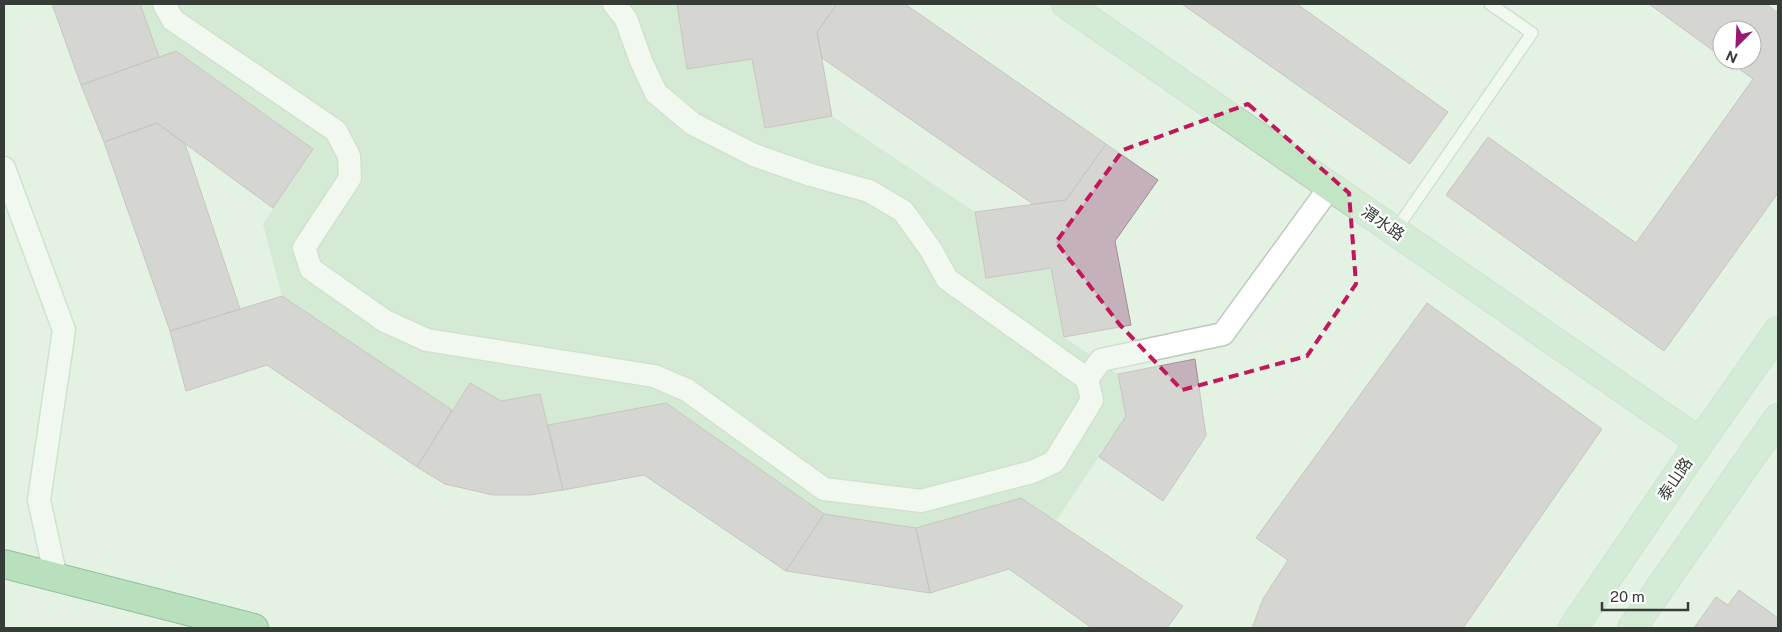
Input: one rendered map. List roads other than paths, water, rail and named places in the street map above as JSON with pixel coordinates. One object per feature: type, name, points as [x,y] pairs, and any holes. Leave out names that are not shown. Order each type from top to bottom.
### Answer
[{"type":"main road","points":[[4,564],[254,628]]},
{"type":"street","points":[[164,4],[173,20],[336,132],[349,156],[350,178],[304,248],[311,270],[385,321],[427,340],[654,376],[687,390],[824,489],[921,501],[1032,472],[1054,462],[1092,400],[1087,379],[947,279],[931,250],[903,211],[869,191],[811,175],[754,155],[693,124],[656,93],[641,61],[626,20],[614,4]]},
{"type":"street","name":"渭水路","points":[[1066,4],[1700,442]]},
{"type":"street","points":[[4,168],[64,330],[40,500],[56,578]]},
{"type":"street","points":[[1087,379],[1101,360],[1224,334],[1330,187]]},
{"type":"street","name":"泰山路","points":[[1573,628],[1778,331]]},
{"type":"street","points":[[1632,628],[1778,418]]},
{"type":"lane","points":[[1394,231],[1532,33],[1490,4]]}]
